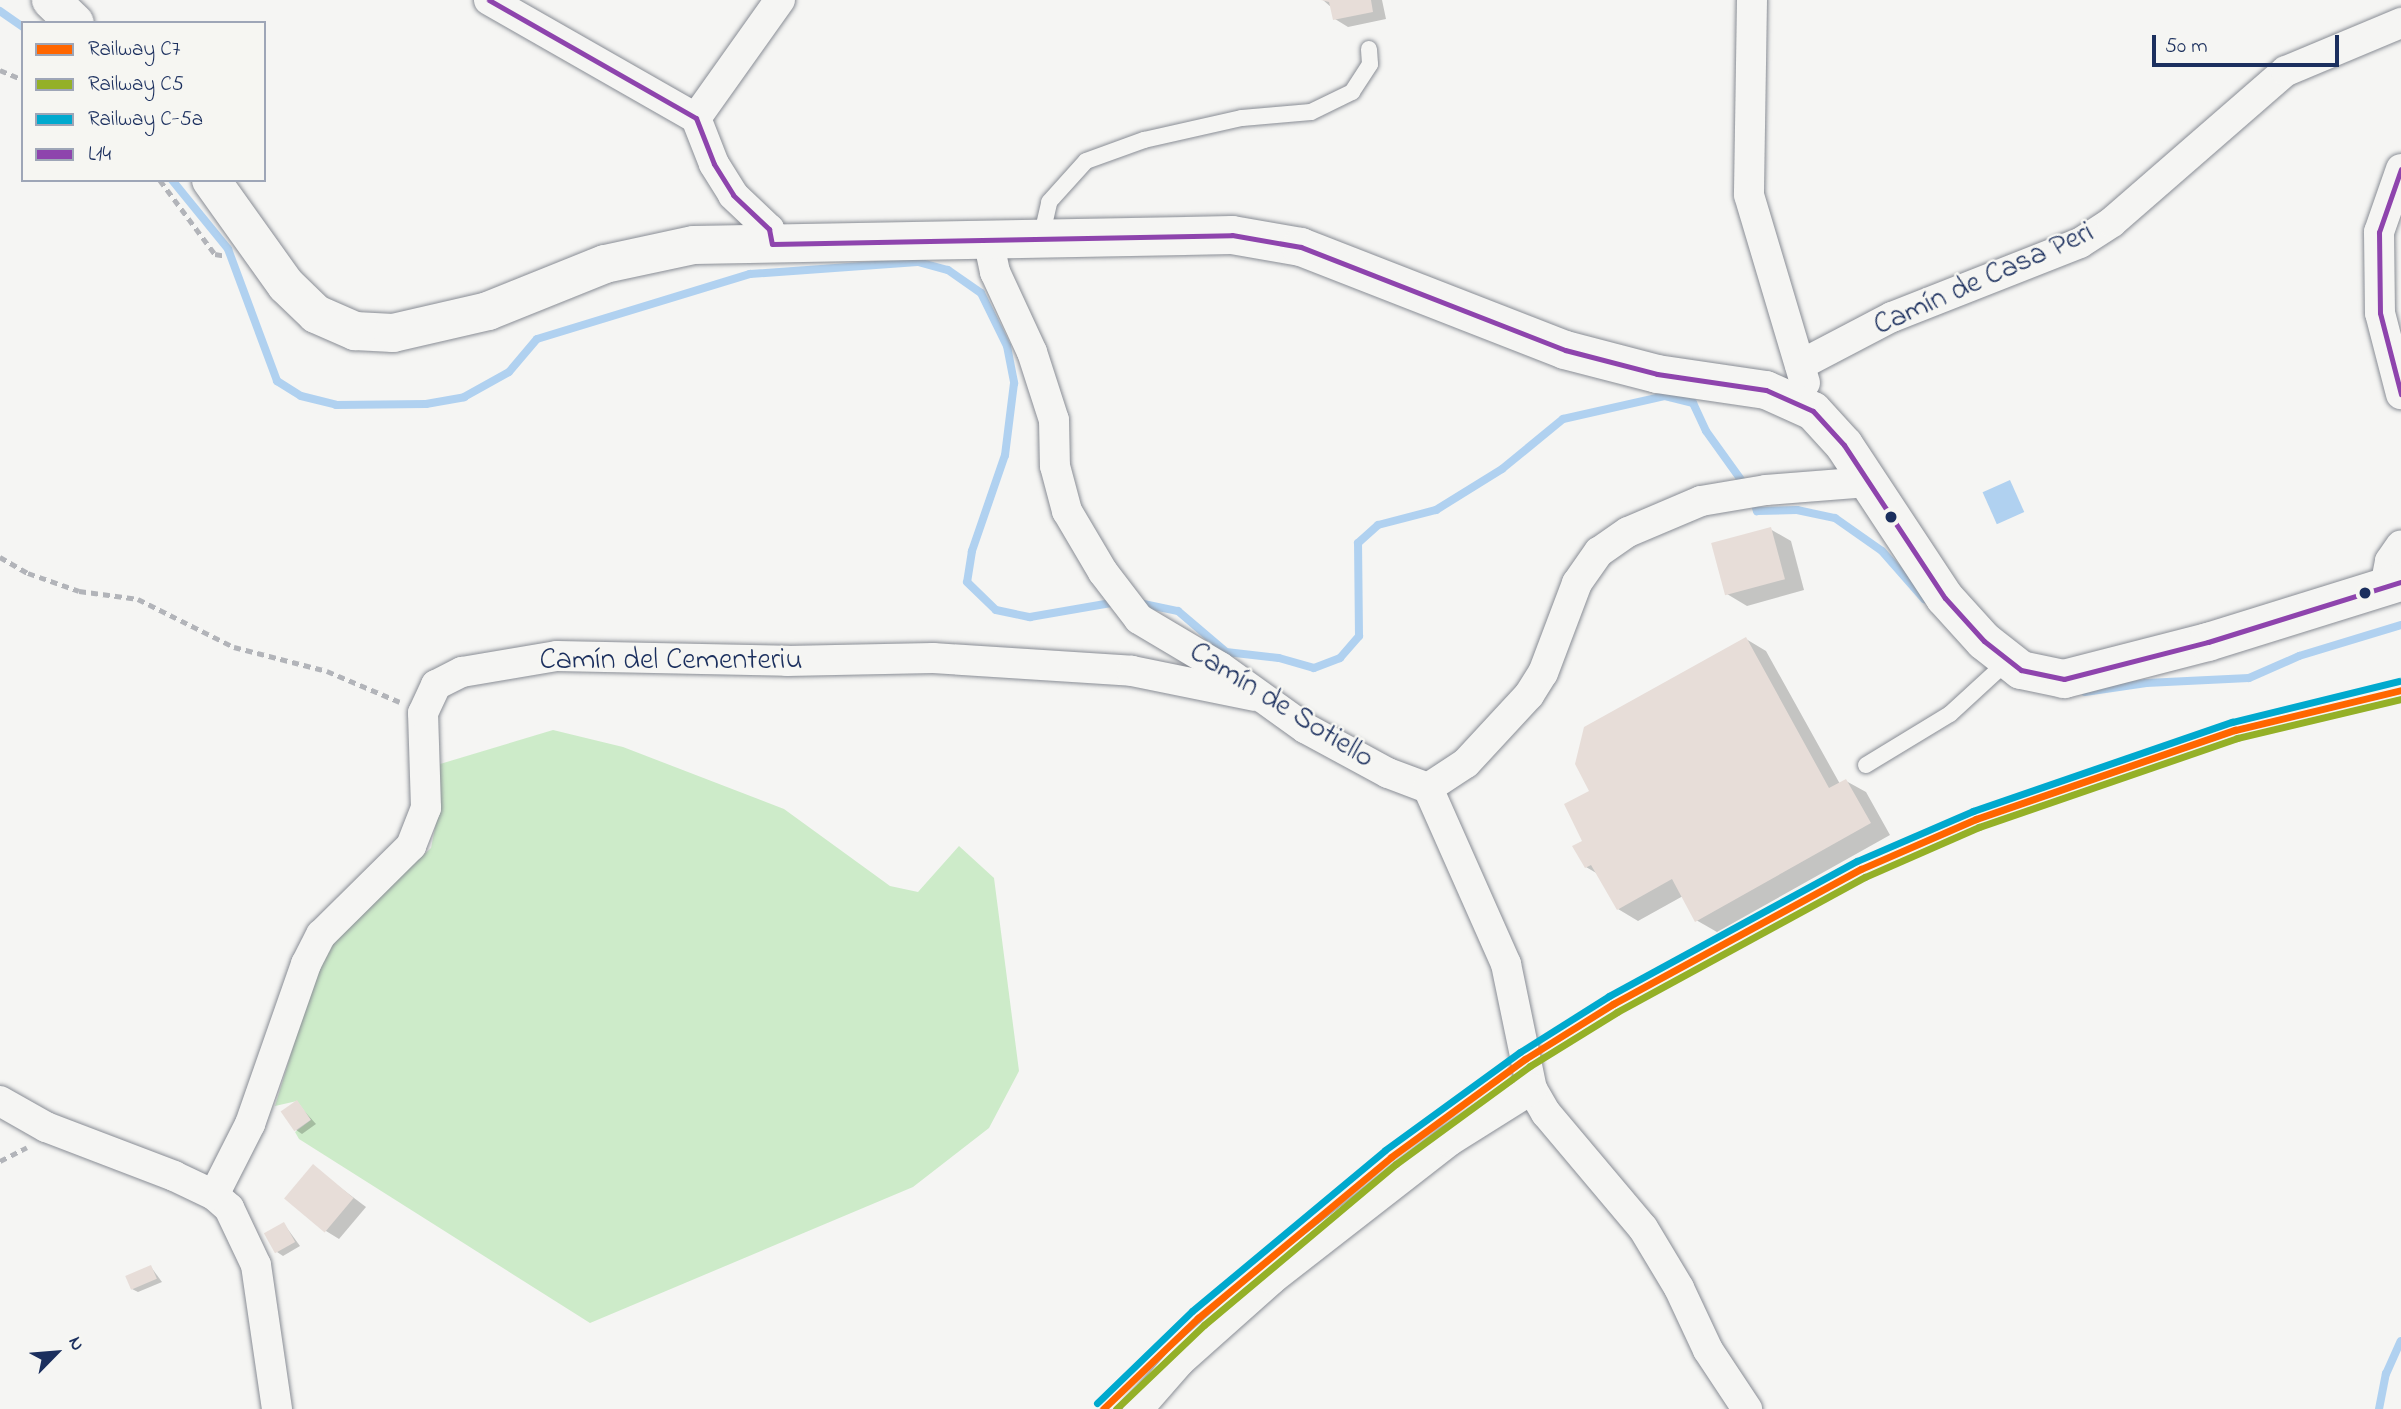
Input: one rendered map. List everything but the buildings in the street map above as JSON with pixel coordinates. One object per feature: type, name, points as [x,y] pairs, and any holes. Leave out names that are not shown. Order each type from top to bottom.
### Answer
[{"type":"street","points":[[51,0],[73,21]]},
{"type":"street","points":[[489,0],[696,118],[720,174],[733,195],[769,229],[772,244]]},
{"type":"street","points":[[696,118],[780,0]]},
{"type":"street","points":[[1752,0],[1749,195],[1813,411]]},
{"type":"street","name":"Camín de Casa Peri","points":[[1800,365],[1892,317],[2080,243],[2112,222],[2286,71],[2401,23]]},
{"type":"street","points":[[2401,169],[2379,232],[2379,313],[2401,394]]},
{"type":"street","points":[[212,182],[286,285],[316,314],[355,331],[393,333],[488,311],[605,264],[681,248],[1231,235],[1301,247],[1565,350],[1657,374],[1766,390],[1813,411],[1844,445],[1945,598],[1984,641],[2021,670],[2064,679],[2208,642],[2393,585],[2390,561],[2401,545]]},
{"type":"street","name":"Camín de Sotiello","points":[[988,239],[995,272],[1032,352],[1054,420],[1055,466],[1066,511],[1103,572],[1139,618],[1220,667],[1255,696],[1388,773],[1428,788]]},
{"type":"street","points":[[1747,1409],[1708,1350],[1679,1287],[1643,1228],[1546,1113],[1532,1089],[1506,964],[1428,788],[1466,763],[1529,695],[1544,673],[1577,583],[1599,551],[1628,532],[1701,501],[1754,492],[1868,482]]},
{"type":"street","name":"Camín del Cementeriu","points":[[423,713],[436,685],[462,672],[557,656],[787,660],[933,657],[1132,671],[1255,696]]},
{"type":"street","points":[[214,1195],[250,1124],[306,964],[321,935],[411,846],[426,808],[423,713]]},
{"type":"street","points":[[1138,1409],[1180,1361],[1272,1279],[1449,1141],[1532,1089]]},
{"type":"street","points":[[0,1101],[46,1127],[214,1195],[229,1208],[256,1265],[277,1409]]},
{"type":"lane","points":[[1041,238],[1049,202],[1086,161],[1144,140],[1230,120],[1311,112],[1352,92],[1370,64],[1369,49]]},
{"type":"lane","points":[[1866,765],[1950,714],[2009,660]]},
{"type":"path","points":[[0,70],[21,79]]},
{"type":"path","points":[[162,182],[219,257]]},
{"type":"path","points":[[0,556],[28,573],[79,591],[138,599],[234,647],[327,671],[423,713]]},
{"type":"green space","points":[[553,730],[623,747],[784,809],[890,886],[918,892],[959,846],[994,878],[1019,1071],[989,1128],[913,1187],[590,1323],[299,1139],[295,1132],[311,1120],[297,1101],[275,1106],[313,982],[337,935],[431,848],[440,803],[440,764]]},
{"type":"water","points":[[2010,480],[2024,512],[1997,524],[1983,492]]},
{"type":"waterway","points":[[0,11],[21,26]]},
{"type":"waterway","points":[[174,182],[228,249],[277,381],[301,396],[336,405],[426,404],[464,397],[509,372],[537,339],[750,274],[918,262],[948,270],[981,293],[1007,346],[1014,383],[1005,455],[972,551],[967,582],[996,610],[1030,617],[1117,602]]},
{"type":"waterway","points":[[1134,602],[1178,611],[1226,652],[1279,658],[1314,668],[1340,658],[1359,636],[1358,543],[1378,525],[1436,510],[1502,469],[1563,419],[1665,396],[1693,403],[1706,431],[1747,488]]},
{"type":"waterway","points":[[1753,500],[1757,511],[1797,510],[1835,518],[1882,551],[1924,599]]},
{"type":"waterway","points":[[2085,692],[2146,683],[2249,678],[2299,656],[2401,625]]},
{"type":"waterway","points":[[2379,1409],[2386,1374],[2401,1341]]},
{"type":"rail line","name":"C-5a","points":[[1097,1403],[1192,1311],[1385,1150],[1520,1052],[1609,996],[1857,861],[1973,811],[2232,722],[2399,681]]},
{"type":"rail line","name":"C7","points":[[1103,1409],[1198,1318],[1391,1157],[1525,1059],[1613,1004],[1861,869],[1976,819],[2235,730],[2401,690]]},
{"type":"rail line","name":"C5","points":[[1116,1409],[1204,1325],[1396,1164],[1530,1066],[1617,1012],[1865,877],[1979,827],[2237,738],[2401,699]]},
{"type":"transit line","name":"L14","points":[[489,0],[696,118],[714,164],[733,195],[769,229],[772,244],[1232,235],[1301,247],[1565,350],[1657,374],[1766,390],[1813,411],[1844,445],[1945,598],[1984,641],[2021,670],[2064,679],[2208,642],[2401,582]]},
{"type":"transit line","name":"L14","points":[[2401,169],[2379,232],[2380,313],[2401,394]]}]
